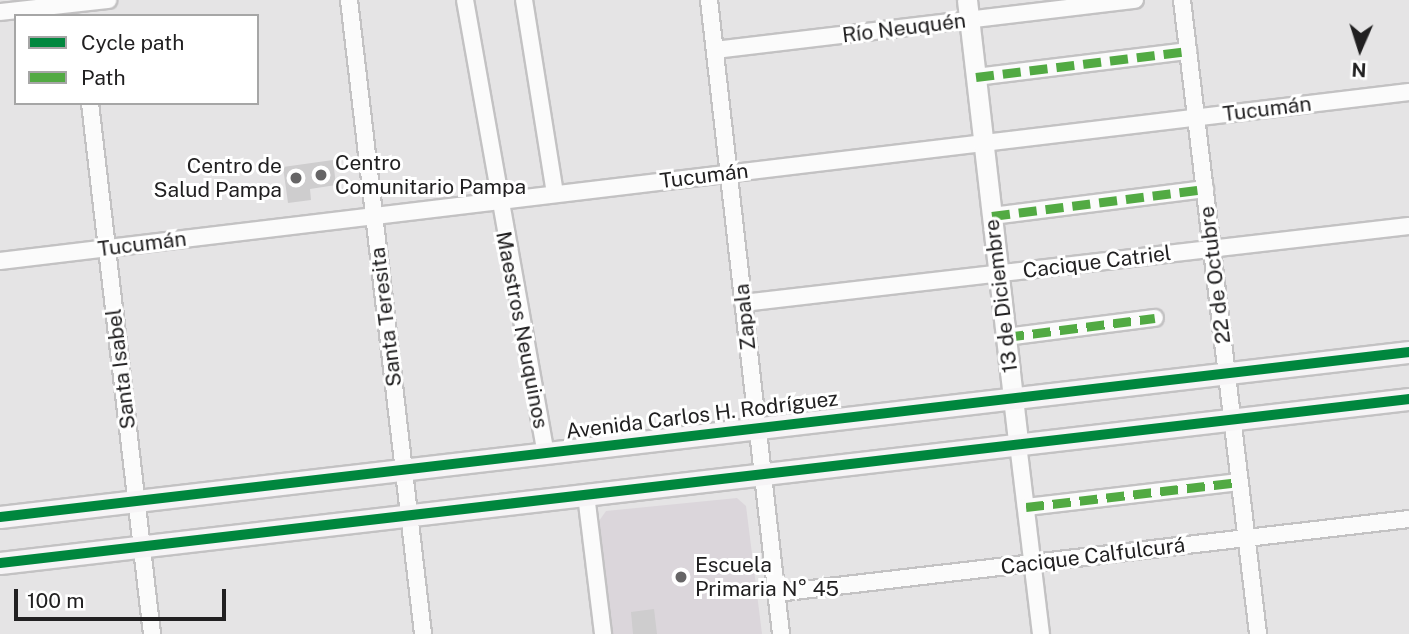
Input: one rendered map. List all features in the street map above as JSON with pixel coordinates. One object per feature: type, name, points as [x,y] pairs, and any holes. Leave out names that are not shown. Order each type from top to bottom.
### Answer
[{"type":"main road","name":"Avenida Carlos H. Rodríguez","points":[[0,517],[1409,352]]},
{"type":"main road","points":[[0,563],[1409,399]]},
{"type":"street","points":[[0,12],[78,6],[108,0]]},
{"type":"street","name":"Santa Teresita","points":[[349,0],[423,634]]},
{"type":"street","name":"Maestros Neuquinos","points":[[465,0],[498,201],[546,453]]},
{"type":"street","points":[[524,0],[555,194]]},
{"type":"street","name":"Zapala","points":[[709,0],[781,634]]},
{"type":"street","name":"Río Neuquén","points":[[715,50],[968,10],[1135,0]]},
{"type":"street","name":"22 de Octubre","points":[[1182,0],[1258,634]]},
{"type":"street","name":"13 de Diciembre","points":[[968,10],[1041,634]]},
{"type":"street","points":[[976,77],[1188,51]]},
{"type":"street","name":"Tucumán","points":[[0,261],[1409,92]]},
{"type":"street","name":"Santa Isabel","points":[[90,105],[152,634]]},
{"type":"street","points":[[992,216],[1205,189]]},
{"type":"street","name":"Cacique Catriel","points":[[743,303],[1409,226]]},
{"type":"street","points":[[1006,337],[1155,318]]},
{"type":"street","points":[[1026,507],[1240,482]]},
{"type":"street","points":[[586,495],[603,634]]},
{"type":"street","name":"Cacique Calfulcurá","points":[[776,593],[1409,519]]},
{"type":"shaded area","name":"Escuela Primaria N° 45","points":[[737,498],[746,506],[762,634],[613,634],[599,521],[606,511]]},
{"type":"building","points":[[333,160],[336,185],[310,189],[311,200],[288,203],[283,167]]},
{"type":"building","points":[[654,609],[657,634],[633,634],[631,612]]},
{"type":"marked path","points":[[976,77],[1188,51]]},
{"type":"marked path","points":[[992,216],[1205,189]]},
{"type":"marked path","points":[[1006,337],[1155,318]]},
{"type":"marked path","points":[[1026,507],[1240,482]]},
{"type":"cycle path","points":[[0,517],[1409,352]]},
{"type":"cycle path","points":[[0,563],[1409,399]]},
{"type":"place","name":"Centro Comunitario Pampa","points":[[321,175]]},
{"type":"place","name":"Centro de Salud Pampa","points":[[296,178]]},
{"type":"place","name":"Escuela Primaria N° 45","points":[[681,577]]}]
